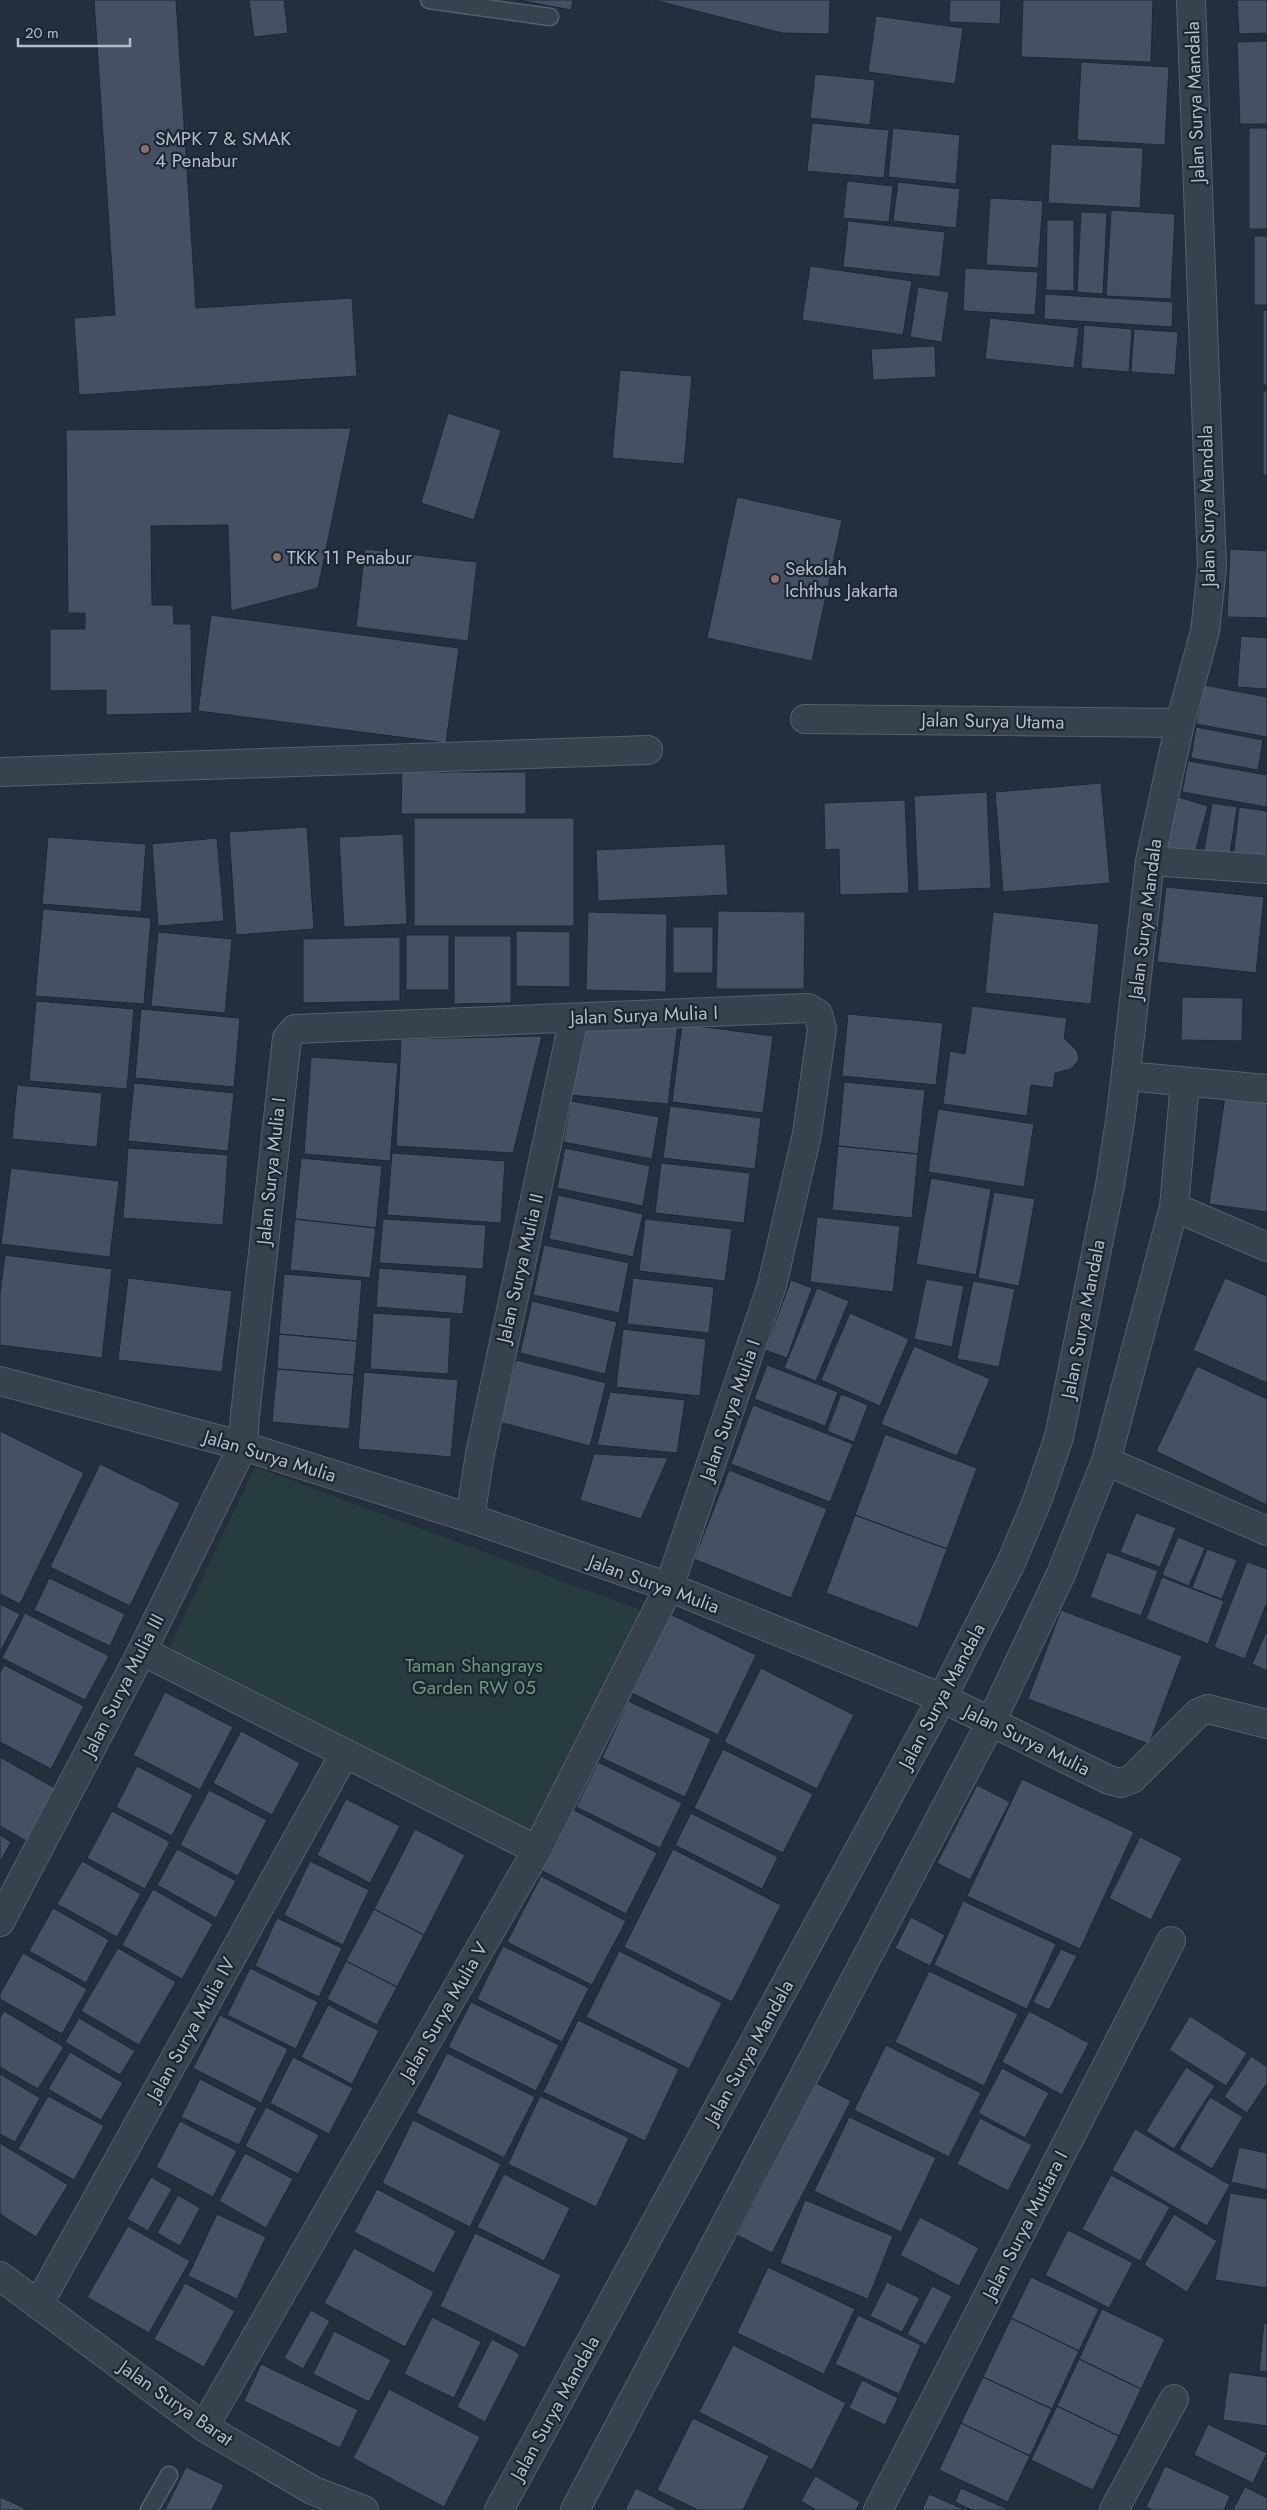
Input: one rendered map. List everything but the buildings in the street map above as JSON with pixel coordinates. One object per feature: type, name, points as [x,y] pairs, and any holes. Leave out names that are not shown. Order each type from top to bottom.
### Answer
[{"type":"street","name":"Jalan Surya Mandala","points":[[499,2510],[942,1698],[1010,1565],[1037,1501],[1059,1437],[1110,1185],[1127,1076],[1150,861],[1180,723],[1205,631],[1212,568],[1191,0]]},
{"type":"street","name":"Jalan Surya Utama","points":[[805,719],[1180,723]]},
{"type":"street","points":[[0,772],[648,750]]},
{"type":"street","points":[[0,761],[0,776]]},
{"type":"street","points":[[1150,861],[1267,869]]},
{"type":"street","name":"Jalan Surya Mulia I","points":[[243,1446],[287,1038],[295,1029],[808,1008],[818,1014],[822,1029],[807,1134],[772,1285],[669,1587]]},
{"type":"street","name":"Jalan Surya Mulia II","points":[[470,1518],[480,1454],[574,1018]]},
{"type":"street","points":[[1127,1076],[1267,1089]]},
{"type":"street","points":[[575,2510],[990,1722],[1061,1574],[1106,1461],[1174,1207],[1184,1082]]},
{"type":"street","points":[[1174,1207],[1267,1248]]},
{"type":"street","name":"Jalan Surya Mulia","points":[[0,1381],[243,1446],[470,1518],[669,1587],[942,1698],[1109,1780],[1121,1783],[1132,1779],[1198,1713],[1208,1709],[1267,1724]]},
{"type":"street","name":"Jalan Surya Mulia III","points":[[0,1922],[142,1651],[243,1446]]},
{"type":"street","points":[[1106,1461],[1267,1531]]},
{"type":"street","name":"Jalan Surya Mulia V","points":[[204,2427],[537,1850],[669,1587]]},
{"type":"street","points":[[142,1651],[537,1850]]},
{"type":"street","name":"Jalan Surya Mulia IV","points":[[38,2305],[345,1753]]},
{"type":"street","name":"Jalan Surya Mutiara I","points":[[878,2510],[1171,1940]]},
{"type":"street","name":"Jalan Surya Barat","points":[[0,2276],[204,2427],[314,2490],[364,2510]]},
{"type":"street","points":[[1114,2510],[1174,2399]]},
{"type":"lane","points":[[429,0],[550,17]]},
{"type":"lane","points":[[149,2510],[169,2475]]},
{"type":"green space","name":"Taman Shangrays Garden RW 05","points":[[255,1467],[643,1611],[531,1840],[165,1657]]},
{"type":"place","name":"SMPK 7 & SMAK 4 Penabur","points":[[145,149]]},
{"type":"place","name":"TKK 11 Penabur","points":[[277,557]]},
{"type":"place","name":"Sekolah Ichthus Jakarta","points":[[775,579]]}]
